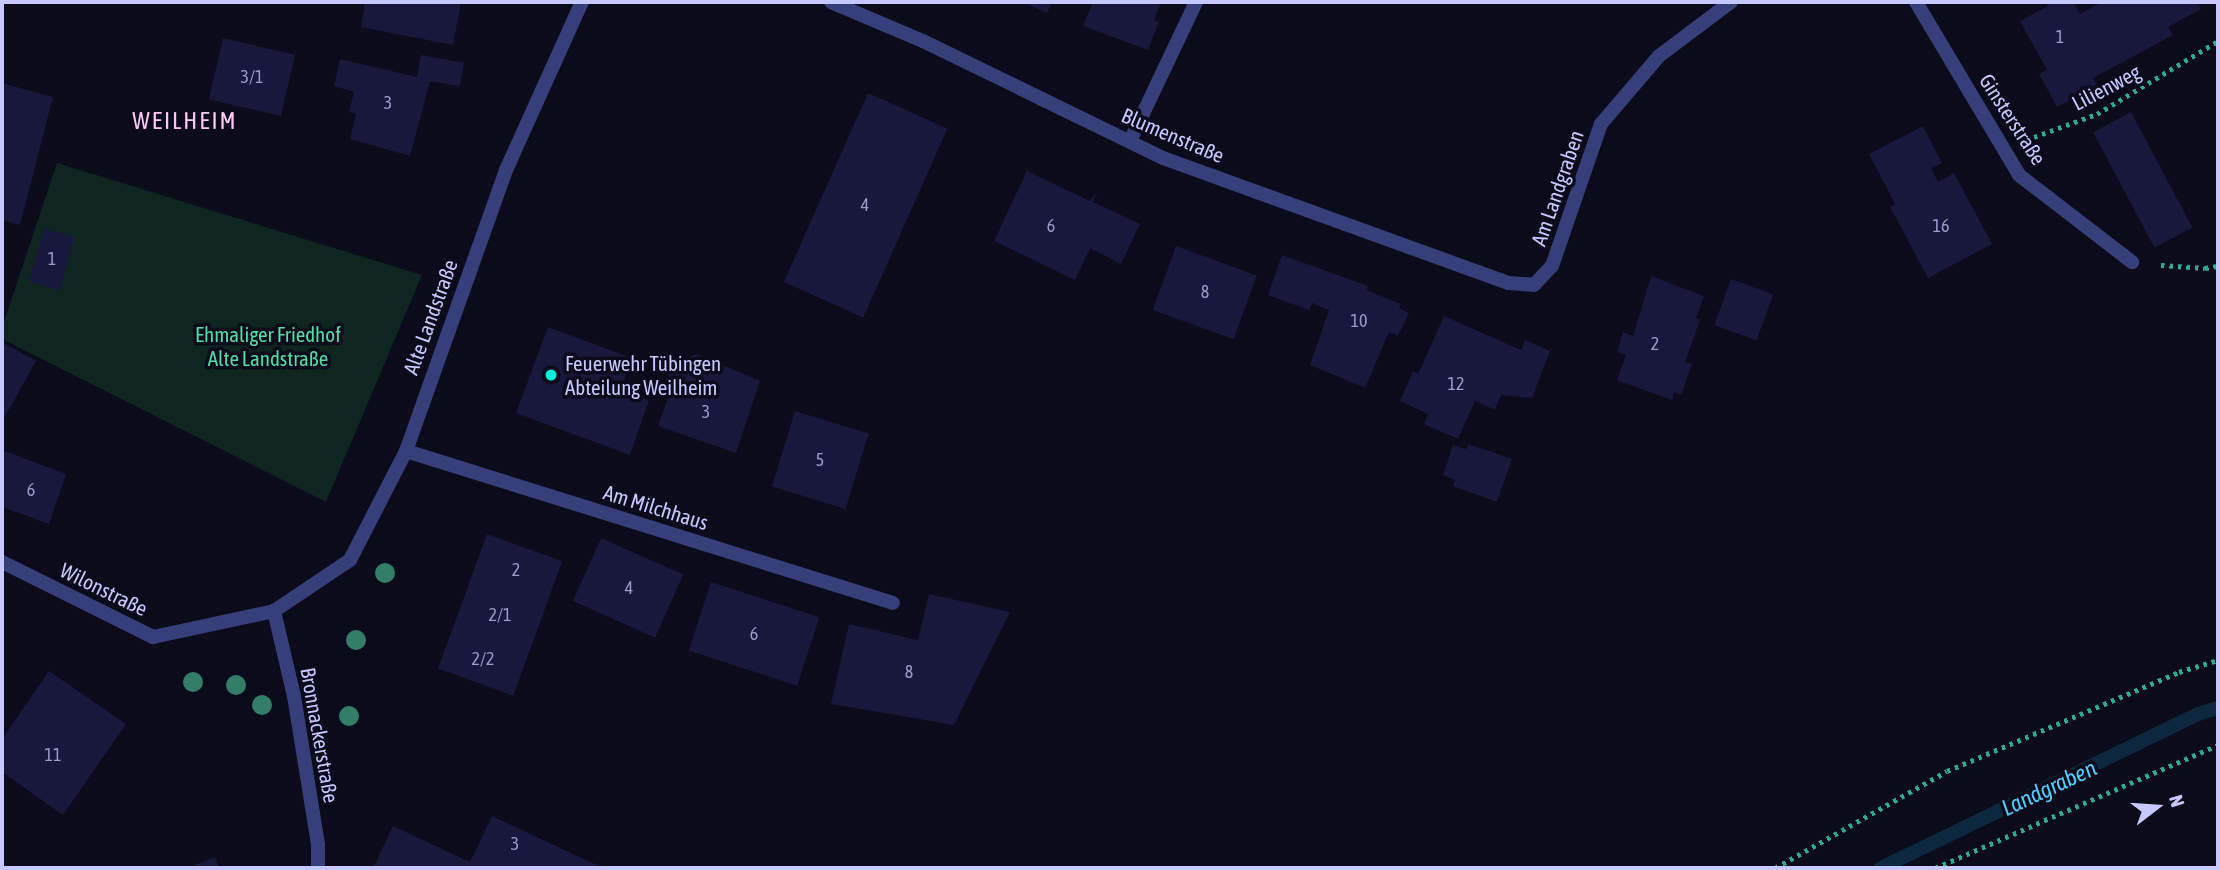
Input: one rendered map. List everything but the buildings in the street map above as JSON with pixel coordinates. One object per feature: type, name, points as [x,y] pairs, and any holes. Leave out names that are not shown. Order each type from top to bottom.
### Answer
[{"type":"street","name":"Alte Landstraße","points":[[274,611],[350,559],[406,451],[506,170],[582,2]]},
{"type":"street","name":"Blumenstraße","points":[[831,2],[923,41],[1176,162],[1508,283]]},
{"type":"street","points":[[1130,141],[1196,2]]},
{"type":"street","name":"Am Landgraben","points":[[1508,283],[1534,285],[1552,266],[1601,124],[1659,56],[1731,2]]},
{"type":"street","name":"Ginsterstraße","points":[[1916,2],[2019,175],[2132,262]]},
{"type":"street","name":"Am Milchhaus","points":[[406,451],[893,603]]},
{"type":"street","name":"Wilonstraße","points":[[2,562],[153,637],[274,611]]},
{"type":"street","name":"Bronnackerstraße","points":[[274,611],[294,696],[318,844],[318,868]]},
{"type":"path","name":"Lilienweg","points":[[2003,149],[2097,114],[2218,41]]},
{"type":"path","points":[[2132,262],[2205,268],[2218,266]]},
{"type":"path","points":[[1775,868],[1947,771],[2179,672],[2218,660]]},
{"type":"path","points":[[1935,868],[2218,745]]},
{"type":"green space","name":"Ehmaliger Friedhof Alte Landstraße","points":[[57,163],[422,275],[326,502],[2,339],[2,328]]},
{"type":"waterway","name":"Landgraben","points":[[1881,868],[2198,714],[2218,708]]},
{"type":"place","name":"Feuerwehr Tübingen Abteilung Weilheim","points":[[551,375]]},
{"type":"district","name":"WEILHEIM","points":[[185,121]]}]
